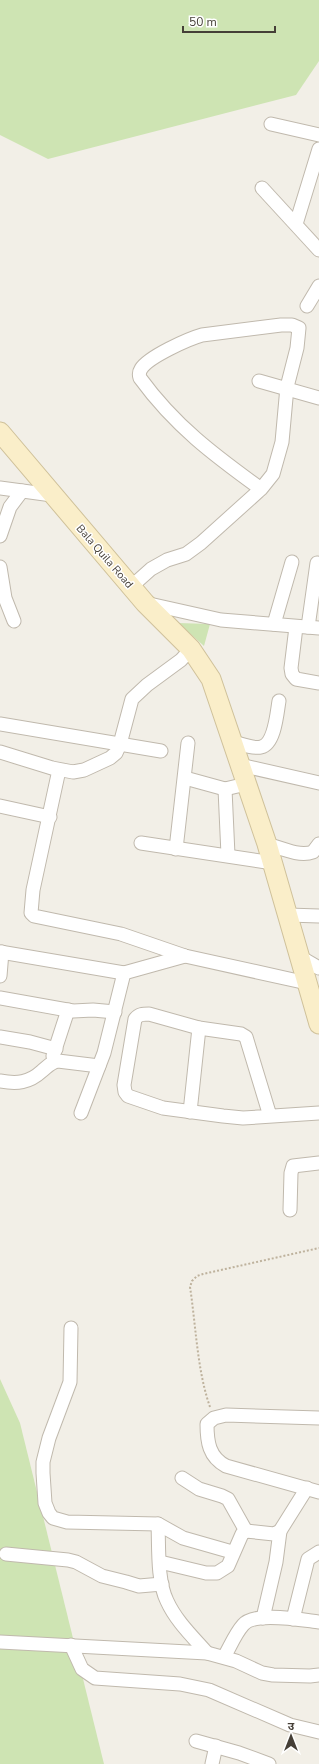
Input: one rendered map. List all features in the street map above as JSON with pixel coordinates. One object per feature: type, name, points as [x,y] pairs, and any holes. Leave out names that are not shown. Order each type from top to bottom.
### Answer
[{"type":"street","points":[[271,124],[319,136]]},
{"type":"street","points":[[296,224],[319,149]]},
{"type":"street","points":[[262,188],[319,250]]},
{"type":"street","points":[[307,306],[319,286]]},
{"type":"street","points":[[132,586],[150,569],[193,550],[261,489],[272,474],[280,454],[287,387],[299,337],[299,328],[292,326],[227,331],[191,338],[155,358],[141,368],[139,374],[140,378],[180,426],[212,454],[261,489]]},
{"type":"street","points":[[259,380],[287,387],[319,398]]},
{"type":"street","name":"Bala Quila Road","points":[[0,432],[145,603],[191,649],[211,679],[267,844],[319,1024]]},
{"type":"street","points":[[0,488],[52,495]]},
{"type":"street","points":[[0,536],[8,513],[22,491]]},
{"type":"street","points":[[274,624],[292,562]]},
{"type":"street","points":[[317,564],[308,627],[291,668],[292,674],[296,679],[319,684]]},
{"type":"street","points":[[0,568],[5,598],[14,621]]},
{"type":"street","points":[[145,603],[222,620],[308,627]]},
{"type":"street","points":[[0,752],[59,770],[73,772],[84,770],[110,758],[116,753],[120,744],[132,699],[146,685],[181,660],[191,649]]},
{"type":"street","points":[[233,742],[255,747],[266,745],[273,732],[279,701]]},
{"type":"street","points":[[0,724],[161,751]]},
{"type":"street","points":[[176,849],[188,743]]},
{"type":"street","points":[[240,765],[319,782]]},
{"type":"street","points":[[59,770],[33,890],[31,913],[39,918],[121,934],[185,956],[307,983]]},
{"type":"street","points":[[185,778],[225,789],[246,784]]},
{"type":"street","points":[[225,789],[228,855]]},
{"type":"street","points":[[0,806],[50,817]]},
{"type":"street","points":[[141,843],[228,855],[272,863]]},
{"type":"street","points":[[267,844],[302,854],[308,854],[313,852],[319,844]]},
{"type":"street","points":[[288,916],[319,916]]},
{"type":"street","points":[[0,976],[1,952],[124,972],[185,956]]},
{"type":"street","points":[[300,957],[319,968]]},
{"type":"street","points":[[81,1113],[100,1066],[124,972]]},
{"type":"street","points":[[0,998],[68,1010],[115,1012]]},
{"type":"street","points":[[0,1081],[14,1083],[26,1082],[38,1075],[52,1062],[68,1010]]},
{"type":"street","points":[[270,1116],[246,1037],[241,1034],[199,1028],[149,1014],[138,1015],[133,1024],[125,1076],[125,1092],[128,1096],[163,1108],[243,1118],[319,1113]]},
{"type":"street","points":[[190,1112],[199,1028]]},
{"type":"street","points":[[0,1037],[30,1042],[56,1049]]},
{"type":"street","points":[[52,1062],[65,1060],[100,1066]]},
{"type":"street","points":[[290,1210],[291,1173],[293,1166],[319,1163]]},
{"type":"street","points":[[71,1328],[70,1382],[56,1418],[44,1462],[45,1503],[49,1513],[53,1518],[67,1522],[158,1524],[183,1538],[232,1552]]},
{"type":"street","points":[[160,1562],[206,1573],[217,1573],[228,1566],[232,1552],[242,1534],[246,1531],[274,1534],[280,1531],[313,1490],[245,1472],[219,1462],[214,1457],[207,1437],[207,1424],[214,1418],[239,1415],[319,1418]]},
{"type":"street","points":[[182,1478],[199,1489],[228,1499],[246,1531]]},
{"type":"street","points":[[158,1524],[163,1592],[171,1610],[207,1653]]},
{"type":"street","points":[[263,1618],[276,1562],[280,1531]]},
{"type":"street","points":[[293,1619],[308,1559],[319,1552]]},
{"type":"street","points":[[6,1554],[68,1560],[76,1562],[102,1576],[139,1586],[162,1584]]},
{"type":"street","points":[[224,1657],[243,1624],[251,1619],[293,1619],[319,1622]]},
{"type":"street","points":[[0,1642],[207,1653],[224,1657],[262,1673],[273,1675],[319,1675]]},
{"type":"street","points":[[71,1645],[82,1668],[95,1678],[180,1684],[209,1690],[290,1725],[319,1732]]},
{"type":"street","points":[[196,1741],[216,1746],[269,1764]]},
{"type":"street","points":[[212,1764],[216,1746]]},
{"type":"path","points":[[214,1418],[204,1387],[200,1366],[190,1287],[192,1281],[197,1276],[216,1271],[319,1248]]},
{"type":"green space","points":[[0,0],[319,0],[319,61],[296,95],[48,159],[0,135]]},
{"type":"green space","points":[[178,623],[210,624],[204,646]]},
{"type":"green space","points":[[0,1379],[20,1423],[104,1764],[0,1764]]}]
